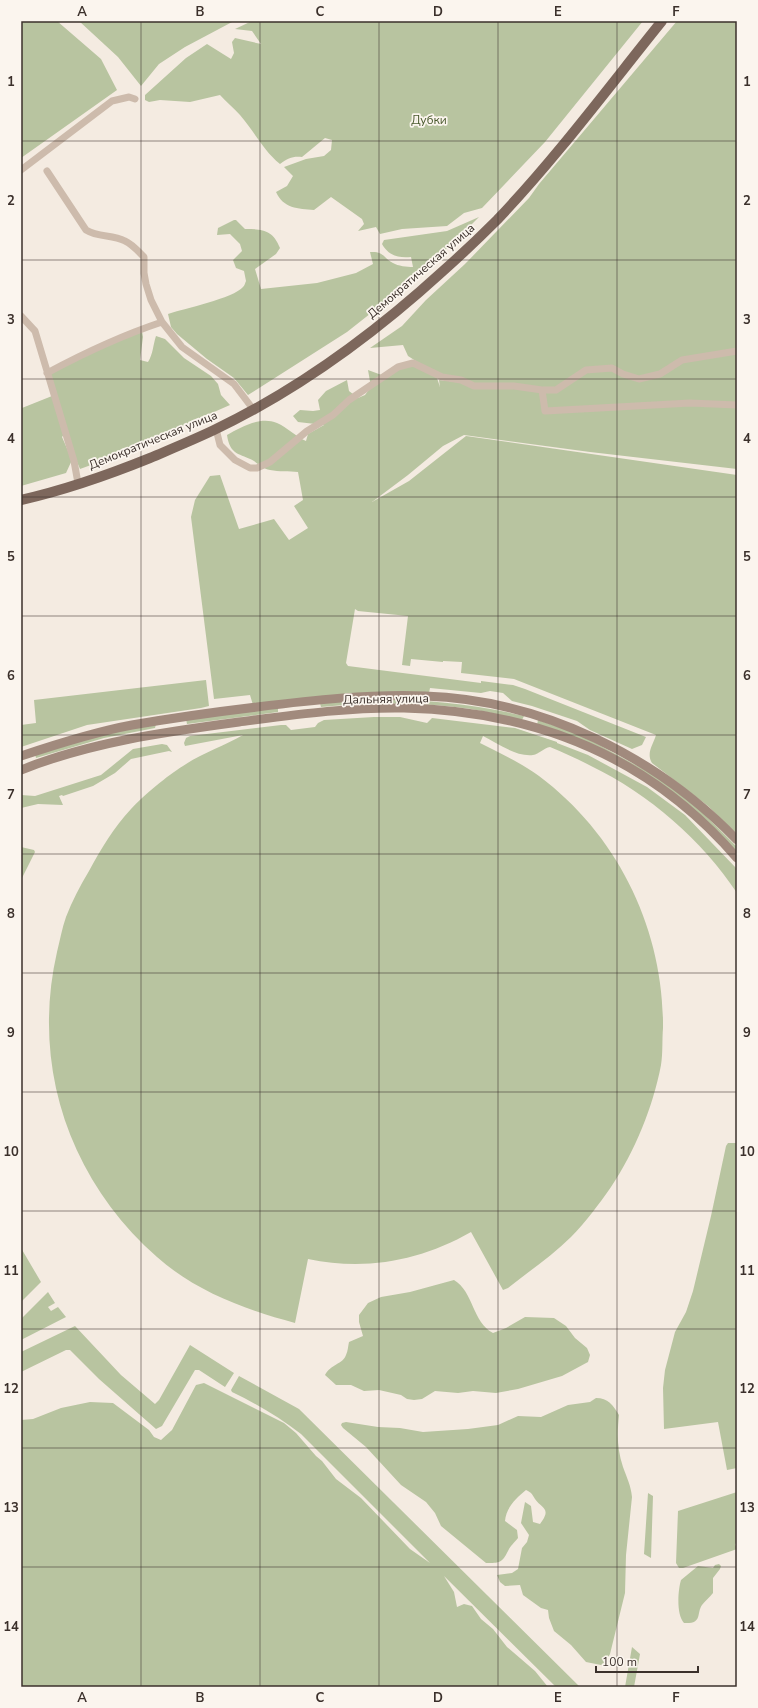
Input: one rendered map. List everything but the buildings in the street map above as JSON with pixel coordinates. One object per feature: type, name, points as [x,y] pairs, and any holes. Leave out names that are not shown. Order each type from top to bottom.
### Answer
[{"type":"main road","name":"Демократическая улица","points":[[21,500],[114,472],[216,429],[276,396],[343,354],[402,308],[482,236],[536,178],[662,21]]},
{"type":"main road","name":"Дальняя улица","points":[[24,755],[77,739],[130,726],[172,719],[351,697],[426,696],[492,704],[560,723],[581,732],[639,762],[689,795],[715,817],[737,840]]},
{"type":"main road","points":[[302,702],[303,715]]},
{"type":"main road","name":"Дальняя улица","points":[[21,770],[95,746],[173,731],[303,715],[364,709],[403,708],[480,715],[516,721],[551,731],[606,755],[662,789],[694,813],[737,858]]},
{"type":"main road","points":[[530,725],[532,715]]},
{"type":"main road","points":[[172,719],[173,731]]},
{"type":"main road","points":[[24,755],[31,766]]},
{"type":"street","points":[[21,170],[112,101],[129,97],[135,99]]},
{"type":"street","points":[[47,171],[86,230],[94,234],[124,240],[133,246],[144,257],[146,284],[151,300],[162,322],[182,347],[234,384],[253,409]]},
{"type":"street","points":[[21,316],[35,331],[74,461],[78,483]]},
{"type":"street","points":[[47,372],[92,349],[127,334],[162,322]]},
{"type":"street","points":[[216,429],[220,445],[235,460],[250,468],[257,468],[270,462],[307,431],[333,415],[349,400],[398,367],[413,363],[442,377],[461,380],[474,386],[514,386],[542,390],[556,390],[586,370],[612,368],[623,374],[639,378],[660,374],[682,360],[737,351]]},
{"type":"street","points":[[542,390],[545,411],[683,404],[737,405]]},
{"type":"green space","points":[[21,21],[57,21],[101,59],[117,90],[21,158]]},
{"type":"green space","points":[[79,21],[234,21],[185,47],[159,64],[141,86],[118,57]]},
{"type":"green space","name":"Дубки","points":[[252,21],[643,21],[545,142],[482,208],[464,213],[447,226],[402,229],[380,234],[376,227],[358,231],[364,224],[362,219],[331,197],[314,210],[308,210],[292,207],[283,201],[276,192],[287,186],[293,176],[284,167],[306,159],[324,156],[331,150],[332,140],[325,138],[302,157],[291,158],[280,164],[264,147],[240,115],[220,95],[190,102],[160,100],[149,102],[145,100],[145,95],[186,58],[207,44],[231,59],[234,53],[232,42],[235,38],[261,44],[252,31],[235,29]]},
{"type":"green space","points":[[677,21],[737,21],[737,469],[590,452],[464,435],[443,446],[372,502],[409,481],[466,436],[737,475],[737,834],[708,806],[652,763],[650,759],[650,752],[656,735],[514,679],[461,673],[462,662],[411,659],[410,666],[402,665],[408,616],[358,611],[355,609],[346,663],[348,666],[481,683],[481,681],[513,685],[646,737],[642,745],[632,749],[590,730],[577,721],[512,701],[503,693],[490,691],[481,693],[430,688],[429,693],[253,705],[250,695],[214,699],[191,517],[195,500],[210,476],[220,475],[239,529],[274,519],[289,540],[308,528],[294,506],[303,500],[298,472],[273,471],[264,468],[254,461],[236,453],[228,442],[227,435],[251,423],[271,421],[281,425],[306,441],[308,434],[324,425],[298,422],[293,416],[300,410],[320,410],[318,400],[326,391],[347,380],[349,391],[358,398],[365,395],[371,387],[368,370],[387,377],[402,366],[419,367],[436,375],[440,387],[439,380],[458,382],[422,365],[408,356],[403,345],[370,348],[402,326],[426,300],[465,264],[529,198],[539,184]]},
{"type":"green space","points":[[479,217],[454,242],[404,287],[347,332],[248,395],[234,378],[207,359],[177,334],[171,327],[168,314],[208,303],[230,295],[244,286],[246,281],[244,271],[236,268],[233,260],[242,251],[240,244],[230,234],[217,235],[218,228],[234,220],[236,220],[245,229],[257,229],[271,234],[280,248],[276,254],[255,269],[261,289],[317,283],[356,273],[373,264],[370,252],[381,253],[389,261],[397,265],[413,267],[411,257],[402,257],[391,254],[382,244],[384,240],[447,231]]},
{"type":"green space","points":[[142,331],[143,337],[140,360],[148,362],[150,359],[156,336],[165,339],[184,358],[211,376],[218,384],[221,395],[230,405],[166,433],[146,445],[80,469],[65,433],[62,437],[72,460],[66,473],[21,486],[21,406],[22,408],[57,394],[50,374],[60,367]]},
{"type":"green space","points":[[206,680],[209,706],[87,725],[21,747],[21,725],[36,723],[34,700]]},
{"type":"green space","points":[[379,699],[452,703],[487,708],[524,716],[522,720],[471,709],[434,705],[358,704],[321,707],[320,703]]},
{"type":"green space","points":[[278,708],[278,712],[187,724],[186,719]]},
{"type":"green space","points":[[400,717],[427,723],[432,718],[515,728],[557,742],[588,755],[647,787],[685,815],[737,869],[737,893],[708,855],[673,820],[633,790],[612,777],[586,763],[550,747],[533,755],[520,754],[513,752],[483,736],[480,743],[532,771],[567,800],[592,826],[613,856],[631,887],[645,921],[655,956],[661,991],[663,1028],[662,1056],[658,1081],[648,1113],[628,1159],[620,1173],[582,1225],[564,1244],[508,1288],[503,1290],[471,1232],[432,1250],[392,1261],[351,1264],[308,1259],[295,1323],[258,1312],[222,1298],[188,1280],[157,1257],[126,1226],[101,1192],[80,1156],[64,1118],[54,1078],[49,1037],[50,995],[57,952],[63,925],[68,911],[98,855],[119,823],[142,798],[177,770],[190,761],[243,735],[185,746],[184,743],[186,738],[190,736],[281,725],[286,725],[291,730],[315,727],[318,723],[324,720]]},
{"type":"green space","points":[[538,720],[579,734],[654,775],[697,807],[737,847],[737,852],[660,784],[537,725]]},
{"type":"green space","points":[[156,724],[155,728],[104,738],[36,758],[35,754],[108,733]]},
{"type":"green space","points":[[162,744],[167,745],[172,752],[169,751],[131,759],[115,773],[93,786],[59,796],[63,805],[38,804],[21,808],[21,795],[35,796],[101,775],[133,749]]},
{"type":"green space","points":[[21,847],[34,850],[35,852],[21,880]]},
{"type":"green space","points":[[728,1143],[737,1143],[737,1468],[727,1470],[718,1422],[664,1429],[663,1388],[665,1370],[675,1332],[686,1312],[693,1291],[726,1146]]},
{"type":"green space","points":[[21,1248],[41,1282],[21,1302]]},
{"type":"green space","points":[[454,1280],[461,1285],[466,1292],[481,1322],[493,1333],[506,1328],[525,1317],[554,1318],[566,1326],[575,1338],[587,1348],[590,1355],[588,1362],[562,1376],[518,1389],[496,1393],[473,1391],[458,1393],[435,1391],[422,1399],[414,1400],[407,1399],[401,1395],[379,1390],[364,1391],[351,1385],[336,1385],[325,1375],[330,1368],[344,1358],[349,1342],[363,1336],[359,1322],[359,1315],[368,1303],[381,1297],[410,1292]]},
{"type":"green space","points":[[48,1292],[55,1303],[48,1307],[51,1311],[58,1307],[66,1317],[21,1340],[21,1319]]},
{"type":"green space","points":[[75,1326],[121,1375],[155,1404],[159,1400],[190,1345],[234,1373],[225,1387],[199,1370],[195,1370],[162,1426],[156,1429],[99,1379],[70,1350],[66,1350],[21,1372],[21,1352]]},
{"type":"green space","points":[[239,1376],[299,1409],[580,1687],[556,1687],[444,1576],[454,1592],[457,1607],[464,1604],[472,1606],[481,1619],[493,1629],[507,1647],[535,1671],[548,1687],[21,1687],[21,1420],[33,1419],[61,1408],[90,1402],[113,1403],[149,1430],[154,1437],[161,1440],[172,1430],[196,1385],[204,1383],[284,1423],[296,1433],[322,1461],[336,1479],[361,1498],[410,1549],[430,1563],[301,1434],[268,1411],[232,1392],[231,1390]]},
{"type":"green space","points":[[596,1398],[604,1399],[610,1403],[619,1415],[619,1448],[632,1497],[626,1555],[625,1593],[610,1654],[606,1661],[601,1665],[586,1662],[571,1645],[554,1631],[549,1618],[548,1610],[541,1608],[523,1595],[520,1585],[505,1586],[500,1582],[497,1575],[512,1573],[518,1569],[522,1548],[527,1542],[529,1535],[521,1523],[525,1502],[531,1506],[533,1522],[540,1524],[544,1519],[546,1512],[545,1509],[531,1493],[526,1490],[512,1504],[507,1512],[505,1521],[517,1530],[518,1538],[500,1562],[486,1563],[441,1526],[435,1513],[426,1502],[401,1485],[366,1447],[341,1425],[342,1423],[346,1422],[423,1432],[468,1429],[498,1425],[518,1416],[541,1417],[568,1405],[590,1402]]},
{"type":"green space","points":[[737,1492],[737,1543],[735,1544],[737,1549],[683,1568],[679,1568],[676,1563],[678,1511]]},
{"type":"green space","points":[[648,1493],[653,1496],[651,1558],[644,1554]]},
{"type":"green space","points":[[719,1564],[721,1566],[720,1569],[713,1578],[713,1593],[700,1608],[698,1618],[694,1622],[684,1623],[681,1619],[679,1608],[679,1590],[681,1580],[698,1566],[713,1568],[715,1565]]},
{"type":"green space","points":[[632,1647],[640,1654],[634,1687],[625,1687]]}]
